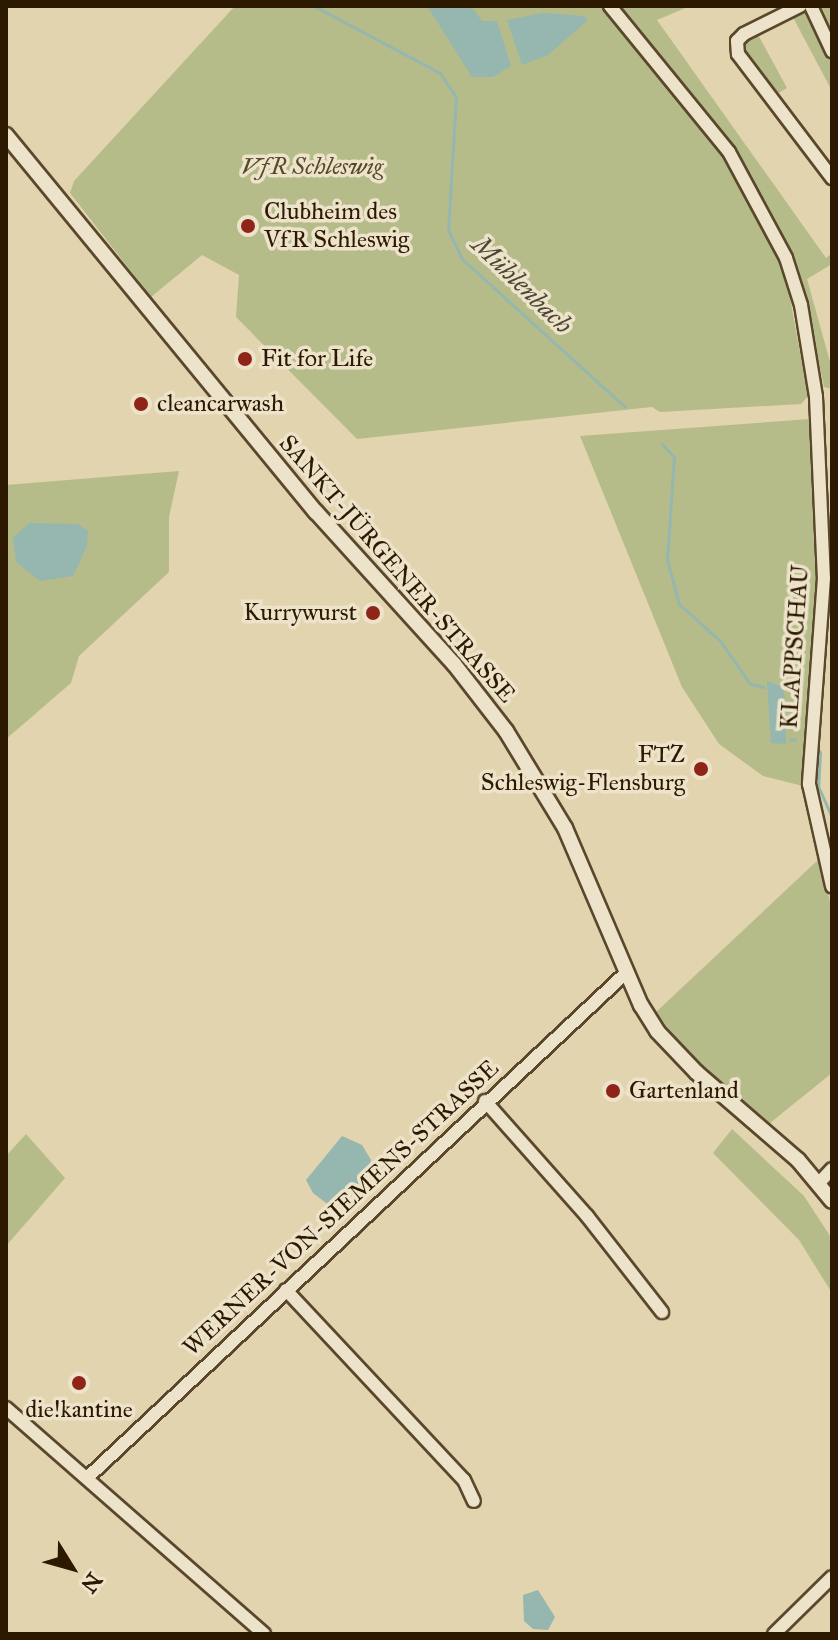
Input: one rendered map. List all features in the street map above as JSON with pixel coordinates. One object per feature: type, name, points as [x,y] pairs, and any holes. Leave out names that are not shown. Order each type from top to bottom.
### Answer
[{"type":"street","name":"KLAPPSCHAU","points":[[610,6],[700,113],[759,203],[801,305],[816,403],[824,578],[809,784],[832,886]]},
{"type":"street","points":[[800,6],[744,34],[737,41],[738,54],[832,178]]},
{"type":"street","points":[[811,6],[832,51]]},
{"type":"street","name":"SANKT-JÜRGENER-STRASSE","points":[[6,135],[316,512],[454,664],[506,731],[565,828],[641,1005],[672,1047],[819,1183],[832,1201]]},
{"type":"street","points":[[816,403],[832,396]]},
{"type":"street","name":"WERNER-VON-SIEMENS-STRASSE","points":[[87,1478],[485,1101],[627,972]]},
{"type":"street","points":[[485,1101],[587,1216],[662,1312]]},
{"type":"street","points":[[819,1183],[832,1169]]},
{"type":"street","points":[[286,1290],[464,1480],[474,1501]]},
{"type":"street","points":[[6,1408],[264,1634]]},
{"type":"street","points":[[774,1634],[832,1577]]},
{"type":"green space","name":"VfR Schleswig","points":[[235,6],[603,6],[739,177],[786,276],[808,396],[801,404],[660,412],[652,407],[357,439],[236,317],[239,275],[202,255],[151,297],[70,193],[74,181]]},
{"type":"green space","points":[[619,6],[690,6],[657,20],[826,258],[832,253],[832,264],[807,279],[832,369],[832,389],[824,387],[806,303],[781,234],[753,181],[725,138]]},
{"type":"green space","points":[[787,6],[832,6],[832,91]]},
{"type":"green space","points":[[756,31],[787,88],[775,95],[745,50],[746,38]]},
{"type":"green space","points":[[810,419],[818,581],[803,786],[763,776],[719,744],[682,687],[580,436]]},
{"type":"green space","points":[[179,471],[169,517],[169,572],[79,656],[71,683],[6,739],[6,485]]},
{"type":"green space","points":[[819,859],[832,909],[832,1073],[770,1123],[692,1057],[655,1013]]},
{"type":"green space","points":[[732,1129],[804,1196],[832,1239],[832,1293],[799,1240],[713,1153]]},
{"type":"green space","points":[[26,1134],[65,1178],[6,1246],[6,1156]]},
{"type":"water","points":[[427,6],[471,6],[482,21],[497,21],[511,66],[493,77],[472,77]]},
{"type":"water","points":[[543,13],[585,16],[587,21],[548,55],[522,65],[507,20]]},
{"type":"water","points":[[30,523],[78,524],[88,531],[87,546],[73,576],[40,581],[16,562],[13,537]]},
{"type":"water","points":[[767,681],[781,686],[785,696],[786,744],[771,743]]},
{"type":"water","points":[[342,1136],[362,1145],[371,1160],[366,1184],[334,1209],[313,1193],[306,1180]]},
{"type":"water","points":[[538,1590],[555,1617],[548,1630],[533,1629],[524,1621],[523,1595]]},
{"type":"waterway","name":"Mühlenbach","points":[[314,6],[440,73],[456,97],[448,230],[462,259],[625,407]]},
{"type":"waterway","name":"Mühlenbach","points":[[662,444],[674,457],[667,560],[679,604],[721,642],[750,684],[764,687]]},
{"type":"waterway","name":"Mühlenbach","points":[[790,739],[795,740]]},
{"type":"waterway","name":"Mühlenbach","points":[[815,747],[820,752],[818,786],[832,818]]},
{"type":"place","name":"Clubheim des VfR Schleswig","points":[[248,226]]},
{"type":"place","name":"Fit for Life","points":[[245,359]]},
{"type":"place","name":"cleancarwash","points":[[141,404]]},
{"type":"place","name":"Kurrywurst","points":[[373,613]]},
{"type":"place","name":"FTZ Schleswig-Flensburg","points":[[701,769]]},
{"type":"place","name":"Gartenland","points":[[613,1091]]},
{"type":"place","name":"die!kantine","points":[[79,1383]]}]
